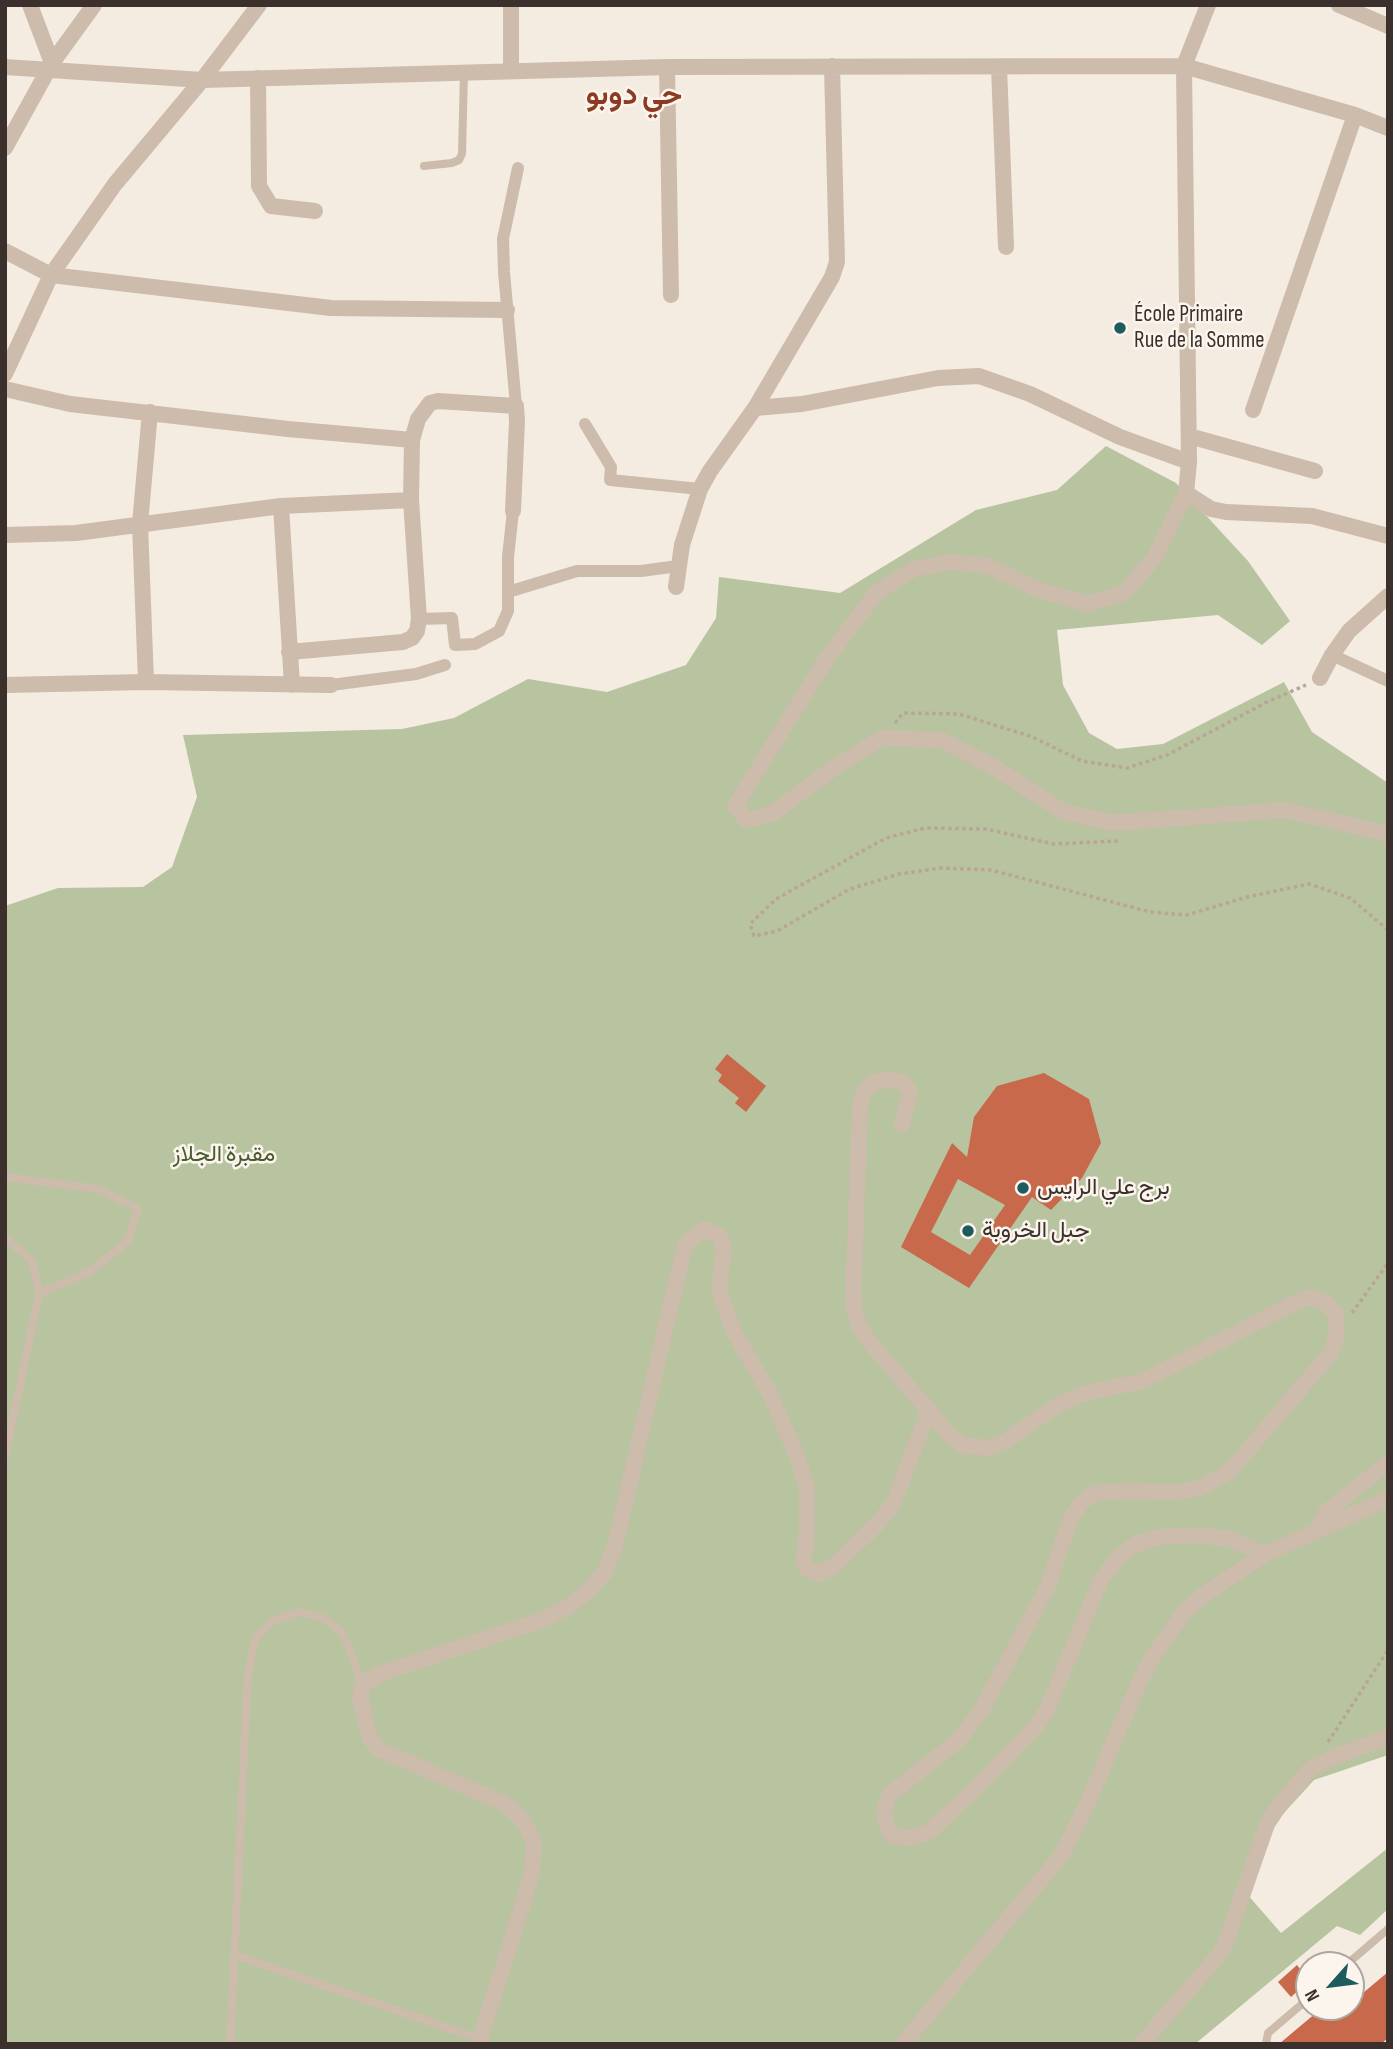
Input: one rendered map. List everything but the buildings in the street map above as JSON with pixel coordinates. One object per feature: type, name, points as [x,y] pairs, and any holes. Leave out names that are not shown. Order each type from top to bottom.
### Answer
[{"type":"street","points":[[30,5],[50,66]]},
{"type":"street","points":[[5,148],[50,66],[94,5]]},
{"type":"street","points":[[5,374],[51,275],[115,184],[202,80],[259,5]]},
{"type":"street","points":[[511,5],[511,70]]},
{"type":"street","points":[[1208,5],[1184,66],[1189,462],[1185,493],[1155,557],[1124,593],[1087,604],[1039,590],[988,566],[951,562],[914,569],[877,592],[827,658],[735,806],[746,820],[772,814],[835,766],[883,738],[941,740],[994,767],[1064,812],[1115,823],[1285,810],[1388,836]]},
{"type":"street","points":[[1339,5],[1388,26]]},
{"type":"street","points":[[676,587],[682,545],[700,489],[755,408],[832,277],[837,262],[832,65]]},
{"type":"street","points":[[5,67],[50,66],[202,80],[667,67],[1184,66],[1354,115],[1388,128]]},
{"type":"street","points":[[667,67],[671,295]]},
{"type":"street","points":[[999,67],[1006,247]]},
{"type":"street","points":[[258,78],[259,186],[271,206],[315,211]]},
{"type":"street","points":[[1253,410],[1354,115]]},
{"type":"street","points":[[419,619],[452,618],[455,646],[475,644],[499,631],[508,611],[508,557],[517,421],[503,239],[518,167]]},
{"type":"street","points":[[5,251],[51,275],[331,308],[507,310]]},
{"type":"street","points":[[755,408],[802,404],[939,378],[979,376],[1030,394],[1121,437],[1189,462]]},
{"type":"street","points":[[5,389],[70,404],[412,440]]},
{"type":"street","points":[[289,652],[402,642],[412,638],[417,631],[419,619],[411,500],[412,440],[418,419],[430,403],[438,401],[516,406]]},
{"type":"street","points":[[146,682],[141,524],[150,412]]},
{"type":"street","points":[[585,424],[611,467],[610,480],[700,489]]},
{"type":"street","points":[[1189,436],[1315,471]]},
{"type":"street","points":[[1185,493],[1211,509],[1320,518],[1388,536]]},
{"type":"street","points":[[5,535],[76,533],[281,506],[411,500]]},
{"type":"street","points":[[281,506],[292,685]]},
{"type":"street","points":[[508,592],[578,571],[642,571],[678,566]]},
{"type":"street","points":[[1320,678],[1332,655],[1356,624],[1388,596]]},
{"type":"street","points":[[1332,655],[1388,681]]},
{"type":"street","points":[[5,685],[146,682],[331,685],[416,674],[444,665]]},
{"type":"street","points":[[902,1124],[909,1092],[903,1082],[874,1082],[864,1091],[860,1105],[853,1303],[859,1326],[868,1340],[951,1438],[963,1445],[988,1448],[1004,1443],[1058,1405],[1082,1394],[1143,1381],[1298,1301],[1311,1297],[1326,1303],[1336,1314],[1337,1334],[1331,1353],[1229,1472],[1200,1488],[1178,1492],[1095,1493],[1082,1502],[1070,1520],[1047,1588],[982,1709],[959,1740],[889,1795],[884,1810],[887,1827],[893,1836],[911,1838],[930,1831],[1035,1728],[1047,1710],[1100,1582],[1119,1556],[1136,1544],[1160,1537],[1196,1535],[1230,1539],[1265,1553]]},
{"type":"street","points":[[481,2041],[532,1874],[534,1842],[524,1822],[506,1804],[378,1749],[370,1738],[360,1697],[362,1687],[367,1681],[384,1672],[545,1619],[587,1592],[604,1573],[614,1550],[686,1243],[704,1229],[720,1236],[724,1248],[719,1287],[724,1305],[734,1332],[771,1396],[797,1456],[807,1488],[807,1535],[803,1562],[807,1569],[818,1574],[834,1566],[879,1522],[893,1504],[929,1410]]},
{"type":"street","points":[[1317,1531],[1326,1513],[1388,1463]]},
{"type":"street","points":[[903,2044],[1061,1856],[1084,1811],[1139,1683],[1168,1633],[1184,1612],[1202,1596],[1265,1553],[1388,1499]]},
{"type":"street","points":[[1141,2044],[1219,1955],[1226,1942],[1267,1824],[1310,1769],[1388,1737]]},
{"type":"lane","points":[[424,166],[452,163],[459,160],[463,154],[464,73]]},
{"type":"lane","points":[[5,1177],[99,1189],[138,1209],[127,1242],[89,1272],[39,1293]]},
{"type":"lane","points":[[5,1237],[32,1261],[39,1293],[5,1458]]},
{"type":"lane","points":[[230,2044],[248,1674],[256,1637],[274,1620],[301,1612],[323,1618],[342,1633],[362,1687]]},
{"type":"lane","points":[[1362,1951],[1388,1929]]},
{"type":"lane","points":[[235,1955],[481,2041]]},
{"type":"lane","points":[[1266,2044],[1268,2033],[1295,2010]]},
{"type":"path","points":[[883,738],[903,713],[958,714],[1030,736],[1082,761],[1127,768],[1167,755],[1267,702],[1320,678]]},
{"type":"path","points":[[1124,839],[1054,845],[986,829],[925,828],[886,838],[776,899],[750,924],[754,936],[777,932],[850,889],[899,874],[940,867],[991,870],[1150,912],[1188,915],[1247,897],[1309,884],[1350,898],[1388,930]]},
{"type":"path","points":[[1337,1334],[1388,1263]]},
{"type":"path","points":[[1310,1769],[1388,1650]]},
{"type":"green space","name":"مقبرة الجلاز","points":[[1106,446],[1176,483],[1248,561],[1290,621],[1262,645],[1218,615],[1057,630],[1063,685],[1089,733],[1117,749],[1163,744],[1284,682],[1312,732],[1388,783],[1388,1755],[1314,1780],[1273,1825],[1247,1894],[1281,1933],[1388,1848],[1388,1909],[1360,1935],[1337,1926],[1307,1951],[1295,1951],[1295,1961],[1195,2044],[5,2044],[5,906],[58,888],[143,887],[172,867],[197,797],[183,735],[402,729],[454,718],[528,679],[607,692],[686,665],[716,618],[719,577],[840,593],[976,510],[1057,490]]},
{"type":"place","name":"École Primaire Rue de la Somme","points":[[1120,328]]},
{"type":"place","name":"برج علي الرايس","points":[[1023,1188]]},
{"type":"place","name":"جبل الخروبة","points":[[968,1231]]},
{"type":"district","name":"حي دوبو","points":[[634,96]]}]
